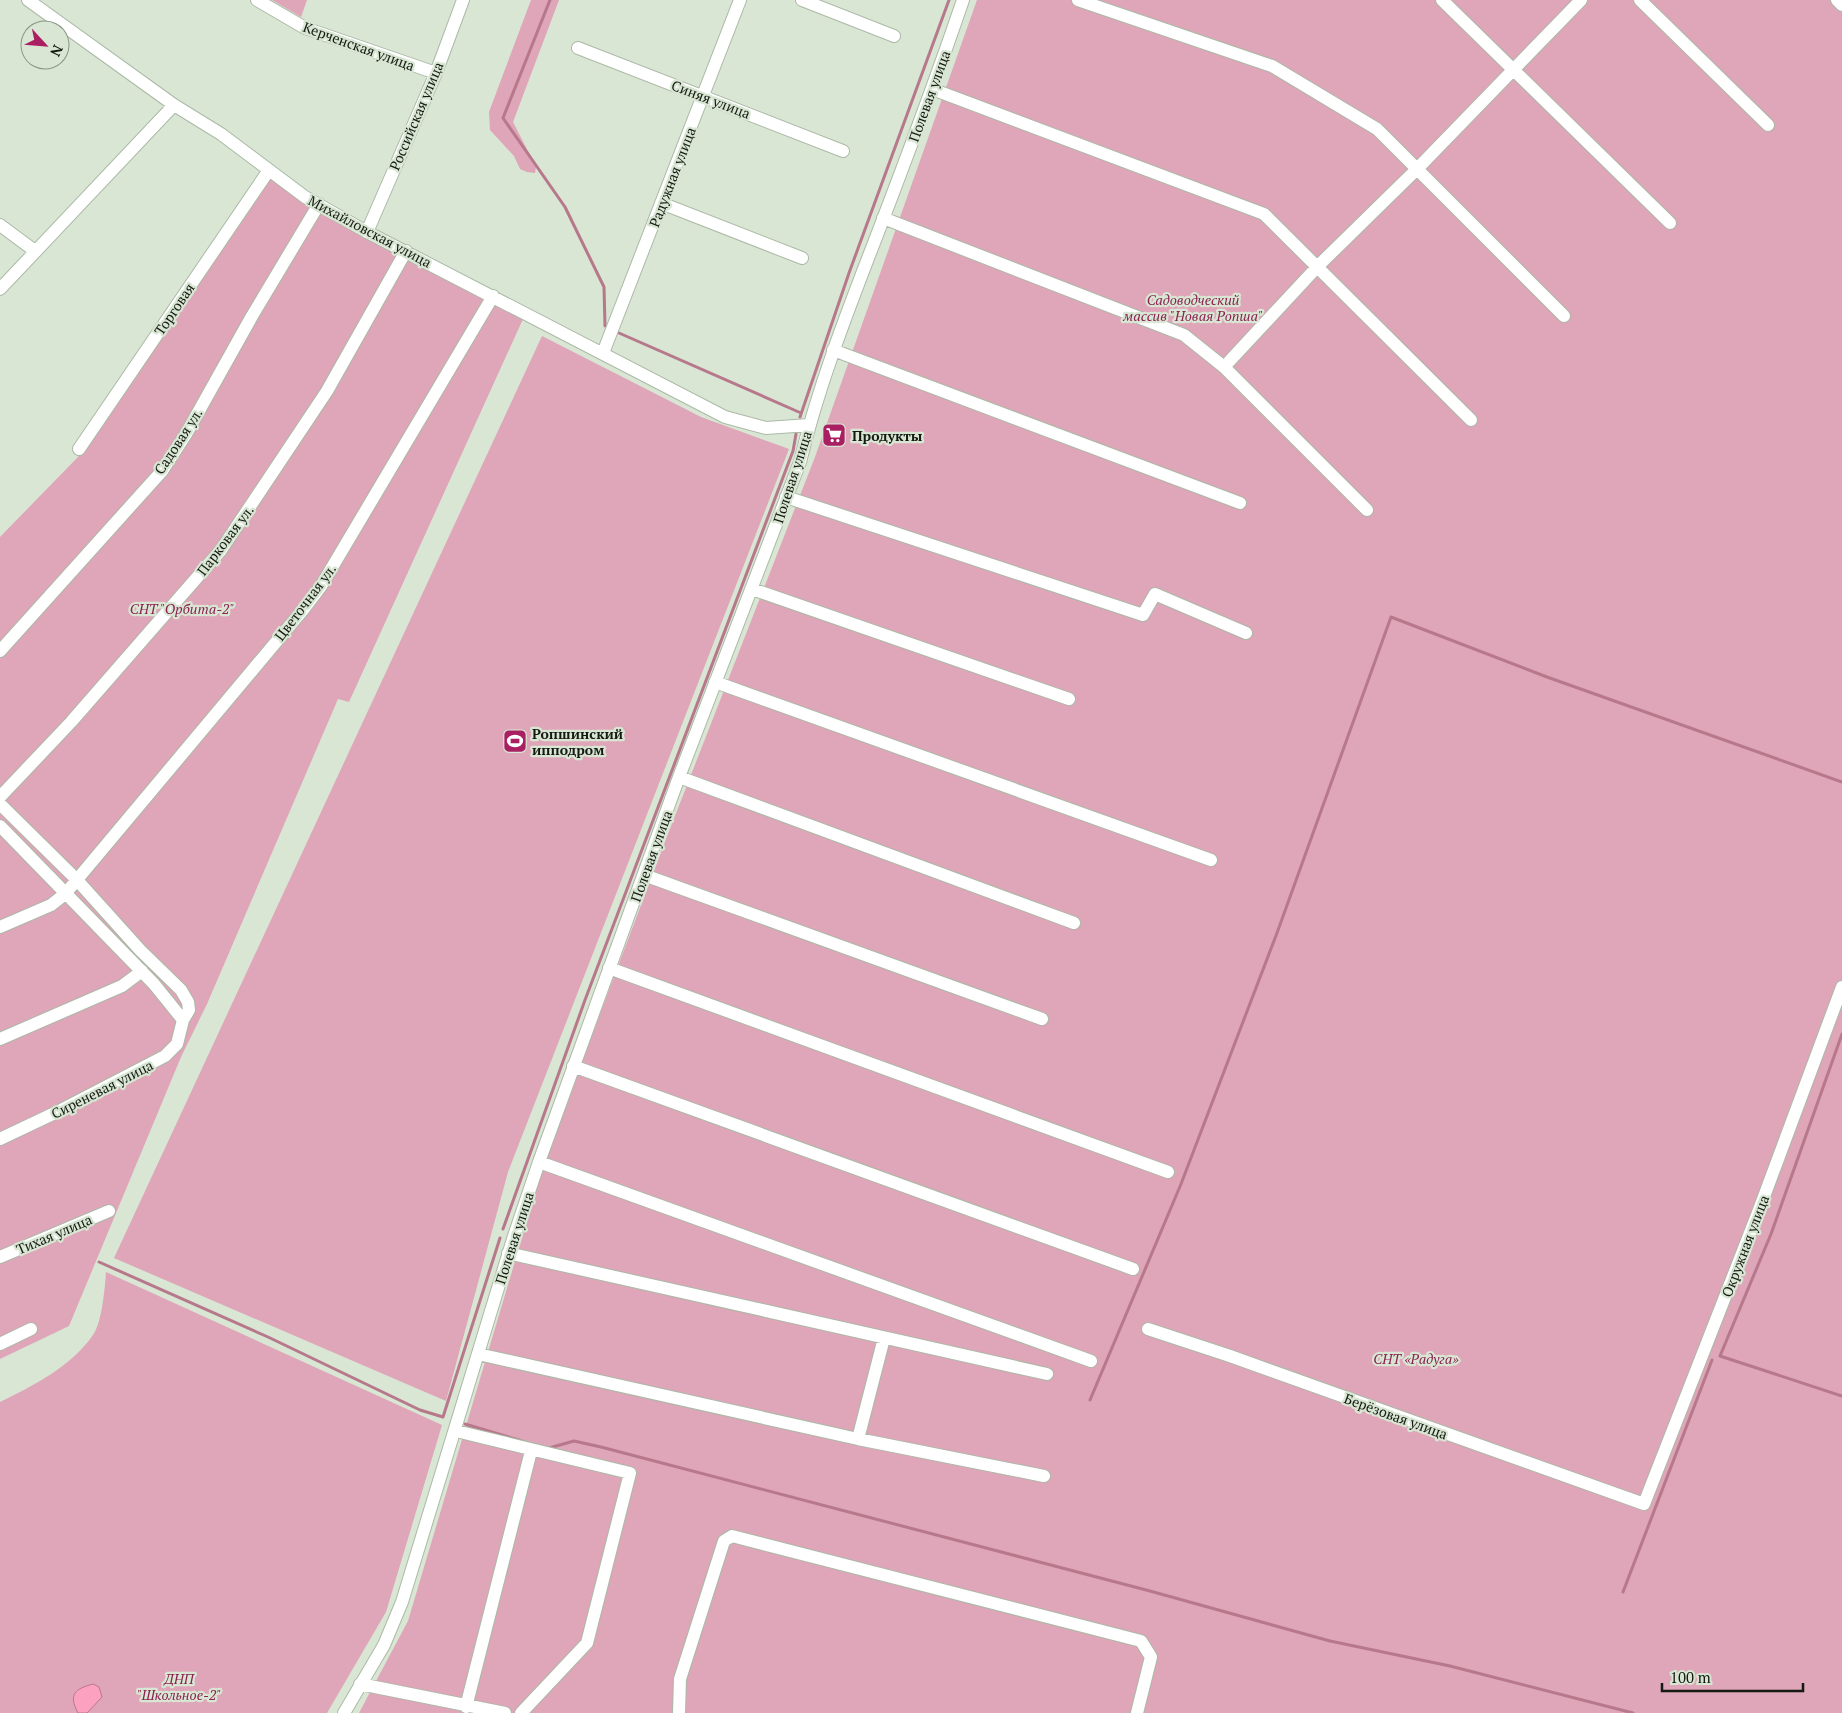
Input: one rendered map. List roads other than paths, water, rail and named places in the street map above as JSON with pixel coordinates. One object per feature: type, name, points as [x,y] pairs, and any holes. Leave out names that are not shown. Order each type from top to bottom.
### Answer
[{"type":"street","name":"Михайловская улица","points":[[28,0],[174,105],[221,134],[319,204],[367,232],[725,417],[766,428],[809,425]]},
{"type":"street","name":"Керченская улица","points":[[257,0],[305,28],[436,73]]},
{"type":"street","name":"Российская улица","points":[[367,232],[436,73],[463,0]]},
{"type":"street","name":"Радужная улица","points":[[603,354],[740,0]]},
{"type":"street","points":[[802,0],[894,36]]},
{"type":"street","name":"Полевая улица","points":[[344,1713],[384,1646],[402,1602],[456,1431],[508,1253],[539,1162],[679,777],[800,462],[809,425],[818,402],[833,350],[932,89],[963,0]]},
{"type":"street","points":[[1078,0],[1272,66],[1377,129],[1564,316]]},
{"type":"street","points":[[1442,0],[1670,223]]},
{"type":"street","points":[[1224,367],[1318,266],[1417,169],[1581,0]]},
{"type":"street","points":[[1640,0],[1768,125]]},
{"type":"street","points":[[1837,0],[1842,5]]},
{"type":"street","name":"Синяя улица","points":[[578,48],[843,151]]},
{"type":"street","points":[[932,89],[1264,214],[1471,420]]},
{"type":"street","points":[[0,289],[174,105]]},
{"type":"street","name":"Торговая","points":[[79,449],[269,170]]},
{"type":"street","points":[[661,203],[802,258]]},
{"type":"street","name":"Садовая ул.","points":[[0,650],[162,471],[186,434],[252,316],[319,204]]},
{"type":"street","points":[[884,218],[1184,335],[1224,367],[1367,510]]},
{"type":"street","points":[[0,225],[35,250]]},
{"type":"street","name":"Парковая ул.","points":[[0,797],[71,722],[221,550],[327,391],[406,251]]},
{"type":"street","name":"Цветочная ул.","points":[[0,927],[51,905],[65,894],[321,586],[493,296]]},
{"type":"street","points":[[833,350],[1240,503]]},
{"type":"street","points":[[786,497],[1143,615],[1155,594],[1246,633]]},
{"type":"street","points":[[752,589],[1069,699]]},
{"type":"street","points":[[715,682],[1211,860]]},
{"type":"street","points":[[679,777],[1074,923]]},
{"type":"street","name":"Сиреневая улица","points":[[0,804],[77,880],[140,950],[181,990],[188,1002],[189,1010],[177,1044],[165,1056],[0,1139]]},
{"type":"street","points":[[0,826],[142,971],[184,1020]]},
{"type":"street","points":[[644,875],[1042,1019]]},
{"type":"street","points":[[609,968],[1168,1172]]},
{"type":"street","points":[[0,1039],[122,986],[142,971]]},
{"type":"street","name":"Окружная улица","points":[[1644,1504],[1760,1210],[1842,987]]},
{"type":"street","points":[[573,1066],[1133,1270]]},
{"type":"street","points":[[539,1162],[1091,1361]]},
{"type":"street","name":"Тихая улица","points":[[0,1257],[109,1211]]},
{"type":"street","points":[[508,1253],[1047,1374]]},
{"type":"street","points":[[0,1344],[31,1329]]},
{"type":"street","name":"Берёзовая улица","points":[[1148,1329],[1230,1356],[1644,1504]]},
{"type":"street","points":[[858,1439],[884,1338]]},
{"type":"street","points":[[478,1354],[858,1439],[1044,1476]]},
{"type":"street","points":[[456,1431],[630,1473],[588,1643],[521,1713]]},
{"type":"street","points":[[466,1707],[531,1450]]},
{"type":"street","points":[[679,1713],[680,1679],[724,1541],[732,1536],[1142,1641],[1151,1657],[1137,1713]]},
{"type":"street","points":[[360,1684],[466,1707],[505,1713]]},
{"type":"waterway","points":[[550,0],[503,118],[565,207],[604,287],[605,326]]},
{"type":"waterway","points":[[800,417],[849,273],[949,0]]},
{"type":"waterway","points":[[619,333],[801,413]]},
{"type":"waterway","points":[[503,1229],[585,1000],[793,451],[796,434]]},
{"type":"waterway","points":[[1090,1400],[1181,1184],[1277,933],[1391,617],[1547,677],[1842,782]]},
{"type":"waterway","points":[[1842,1034],[1771,1234],[1720,1356],[1842,1396]]},
{"type":"waterway","points":[[99,1262],[268,1337],[420,1410],[443,1417],[500,1238]]},
{"type":"waterway","points":[[1623,1592],[1712,1360]]},
{"type":"waterway","points":[[465,1424],[522,1441]]},
{"type":"waterway","points":[[549,1448],[574,1441],[601,1447],[1150,1591],[1330,1641],[1450,1666],[1633,1713]]},
{"type":"place","name":"Продукты","points":[[834,435]]},
{"type":"place","name":"Ропшинский ипподром","points":[[515,741]]},
{"type":"park label","name":"Садоводческий массив \"Новая Ропша\"","points":[[1193,308]]},
{"type":"park label","name":"СНТ \"Орбита-2\"","points":[[182,608]]},
{"type":"park label","name":"СНТ «Радуга»","points":[[1416,1358]]},
{"type":"park label","name":"ДНП \"Школьное-2\"","points":[[179,1686]]}]
